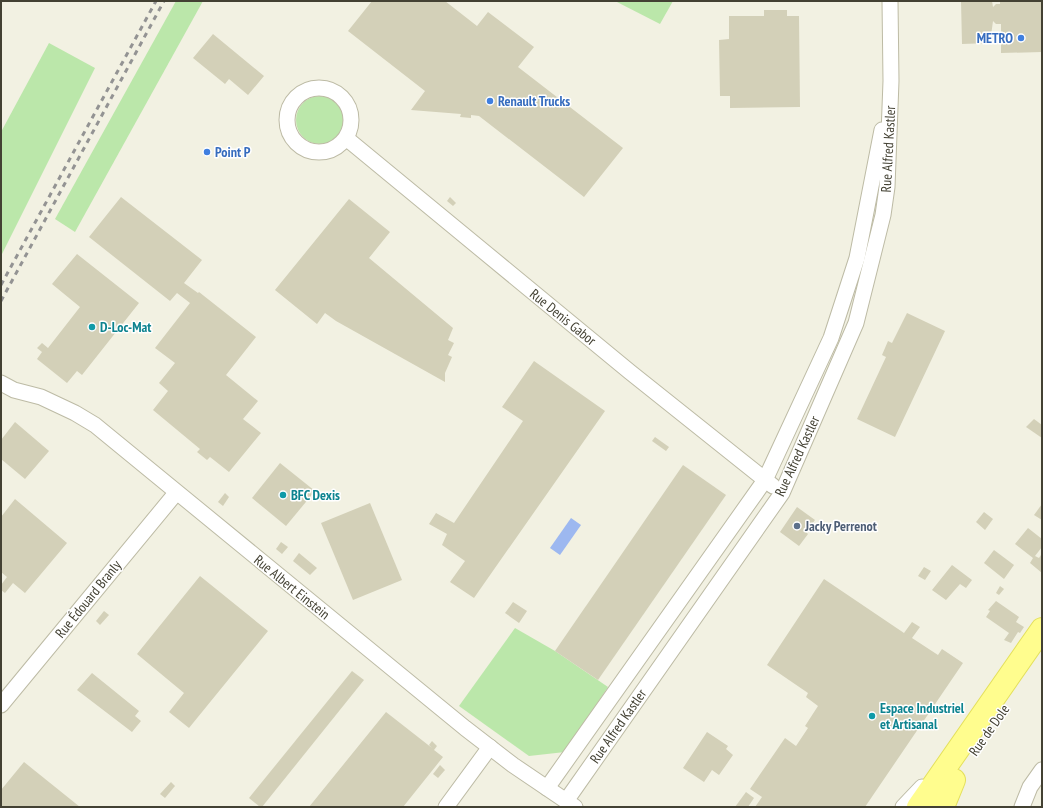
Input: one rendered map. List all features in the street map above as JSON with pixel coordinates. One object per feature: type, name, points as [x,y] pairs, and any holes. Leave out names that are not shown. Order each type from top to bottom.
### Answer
[{"type":"main road","name":"Rue de Dole","points":[[918,807],[1042,629]]},
{"type":"main road","name":"Rue de Dole","points":[[935,807],[1042,653]]},
{"type":"main road","points":[[943,807],[954,780]]},
{"type":"street","name":"Rue Alfred Kastler","points":[[570,804],[782,493],[856,323],[883,215],[887,187],[891,81],[890,1]]},
{"type":"street","name":"Rue Alfred Kastler","points":[[547,788],[765,480],[831,338],[855,265],[891,81]]},
{"type":"street","points":[[322,88],[338,94],[348,106],[351,117],[350,128],[346,138],[332,150],[312,152],[303,148],[289,133],[287,122],[288,111],[293,101],[301,93],[311,89],[322,88]]},
{"type":"street","name":"Rue Denis Gabor","points":[[346,138],[782,493]]},
{"type":"street","name":"Rue Albert Einstein","points":[[1,383],[14,390],[41,397],[75,413],[95,425],[176,493],[490,747],[570,804]]},
{"type":"street","name":"Rue Édouard Branly","points":[[1,705],[176,493]]},
{"type":"street","name":"Rue de Dole","points":[[904,807],[966,739]]},
{"type":"street","points":[[446,807],[490,747]]},
{"type":"street","points":[[1022,807],[1030,787],[1042,770]]},
{"type":"green space","points":[[176,1],[203,1],[75,232],[55,219]]},
{"type":"green space","points":[[615,1],[673,1],[660,24]]},
{"type":"green space","points":[[49,43],[95,68],[1,256],[1,132]]},
{"type":"green space","points":[[320,96],[329,98],[337,103],[342,111],[344,120],[342,129],[337,137],[329,142],[320,144],[311,142],[303,137],[298,129],[296,120],[298,111],[303,103],[311,98]]},
{"type":"green space","points":[[515,628],[555,651],[608,687],[565,752],[529,756],[459,706]]},
{"type":"water","points":[[571,518],[581,525],[560,555],[550,548]]},
{"type":"building","name":"Renault Trucks","points":[[372,1],[445,1],[477,26],[488,12],[534,47],[518,67],[623,148],[584,197],[479,116],[471,115],[471,118],[460,117],[461,114],[411,110],[425,91],[348,31]]},
{"type":"building","name":"METRO","points":[[961,1],[992,1],[993,7],[996,4],[1000,4],[1000,1],[1042,1],[1042,52],[1001,53],[1001,24],[996,24],[993,21],[990,43],[962,44]]},
{"type":"building","points":[[764,10],[787,10],[787,16],[799,16],[800,107],[730,108],[730,96],[720,96],[719,40],[729,39],[729,16],[764,16]]},
{"type":"building","points":[[213,34],[264,76],[248,95],[229,79],[225,84],[193,58]]},
{"type":"building","points":[[121,197],[202,260],[184,283],[198,293],[199,292],[256,337],[226,375],[258,401],[243,419],[261,433],[229,472],[210,457],[207,460],[197,452],[200,449],[153,410],[168,391],[159,383],[175,363],[155,348],[190,303],[177,293],[170,301],[89,237]]},
{"type":"building","points":[[450,197],[456,203],[453,206],[447,201]]},
{"type":"building","points":[[349,199],[390,232],[369,258],[453,328],[448,340],[454,343],[448,355],[452,357],[445,373],[445,382],[336,321],[325,313],[317,324],[275,290]]},
{"type":"building","name":"D-Loc-Mat","points":[[77,254],[139,303],[82,375],[77,371],[67,383],[37,359],[42,352],[37,348],[42,343],[48,348],[80,307],[52,284]]},
{"type":"building","points":[[907,313],[945,331],[895,437],[857,419],[886,357],[882,355],[888,341],[892,343]]},
{"type":"building","points":[[534,361],[605,411],[474,598],[450,582],[465,561],[442,545],[447,534],[429,524],[436,513],[454,523],[523,421],[502,407]]},
{"type":"building","points":[[1034,419],[1042,425],[1042,438],[1026,427]]},
{"type":"building","points":[[15,422],[49,451],[25,479],[1,459],[1,440]]},
{"type":"building","points":[[655,437],[669,447],[666,451],[652,441]]},
{"type":"building","name":"BFC Dexis","points":[[280,463],[315,491],[286,526],[252,498]]},
{"type":"building","points":[[683,465],[726,495],[598,680],[555,651]]},
{"type":"building","points":[[225,493],[229,497],[223,506],[218,502]]},
{"type":"building","points":[[15,499],[67,543],[25,593],[13,583],[5,593],[1,590],[1,585],[7,577],[1,572],[1,517]]},
{"type":"building","points":[[370,503],[402,580],[353,600],[321,523]]},
{"type":"building","points":[[1042,504],[1042,520],[1034,515]]},
{"type":"building","name":"Jacky Perrenot","points":[[797,507],[815,520],[806,532],[808,534],[799,546],[780,532]]},
{"type":"building","points":[[984,512],[993,519],[985,530],[976,522]]},
{"type":"building","points":[[1028,528],[1042,539],[1042,547],[1035,556],[1039,558],[1041,555],[1042,556],[1042,573],[1030,563],[1033,558],[1015,544]]},
{"type":"building","points":[[281,542],[288,547],[282,554],[276,549]]},
{"type":"building","points":[[994,550],[1014,565],[1004,579],[984,563]]},
{"type":"building","points":[[299,553],[317,568],[310,575],[293,561]]},
{"type":"building","points":[[952,565],[972,580],[966,588],[960,584],[946,600],[932,590]]},
{"type":"building","points":[[924,567],[931,571],[925,580],[918,576]]},
{"type":"building","points":[[200,576],[268,631],[189,728],[169,712],[184,693],[137,654]]},
{"type":"building","name":"Espace Industriel et Artisanal","points":[[824,579],[904,633],[912,622],[920,627],[912,638],[938,655],[942,649],[963,663],[865,807],[755,807],[762,797],[750,789],[785,738],[796,746],[808,728],[805,726],[818,706],[806,697],[808,693],[767,665]]},
{"type":"building","points":[[1000,586],[1004,589],[999,595],[996,593]]},
{"type":"building","points":[[996,601],[1019,617],[1016,622],[1024,627],[1020,633],[1018,632],[1011,643],[1004,640],[1009,633],[986,617],[990,611],[988,610]]},
{"type":"building","points":[[513,602],[527,611],[519,623],[505,613]]},
{"type":"building","points":[[104,611],[109,615],[100,625],[96,621]]},
{"type":"building","points":[[352,671],[364,680],[262,807],[260,807],[249,798]]},
{"type":"building","points":[[92,673],[139,711],[135,716],[141,721],[132,732],[77,690]]},
{"type":"building","points":[[386,712],[432,748],[429,745],[432,741],[437,746],[434,750],[443,757],[403,807],[309,807]]},
{"type":"building","points":[[707,732],[728,746],[726,749],[733,755],[719,775],[712,770],[704,782],[683,768]]},
{"type":"building","points":[[24,762],[80,807],[1,807],[1,790]]},
{"type":"building","points":[[440,765],[445,770],[438,778],[433,774]]},
{"type":"building","points":[[171,782],[175,786],[165,798],[160,794]]},
{"type":"building","points":[[746,792],[754,798],[748,807],[735,807]]},
{"type":"railway","points":[[1,285],[156,1]]},
{"type":"railway","points":[[1,301],[164,1]]},
{"type":"place","name":"METRO","points":[[1021,38]]},
{"type":"place","name":"Renault Trucks","points":[[490,101]]},
{"type":"place","name":"Point P","points":[[207,152]]},
{"type":"place","name":"D-Loc-Mat","points":[[92,327]]},
{"type":"place","name":"BFC Dexis","points":[[283,495]]},
{"type":"place","name":"Jacky Perrenot","points":[[797,526]]},
{"type":"place","name":"Espace Industriel et Artisanal","points":[[872,716]]}]
